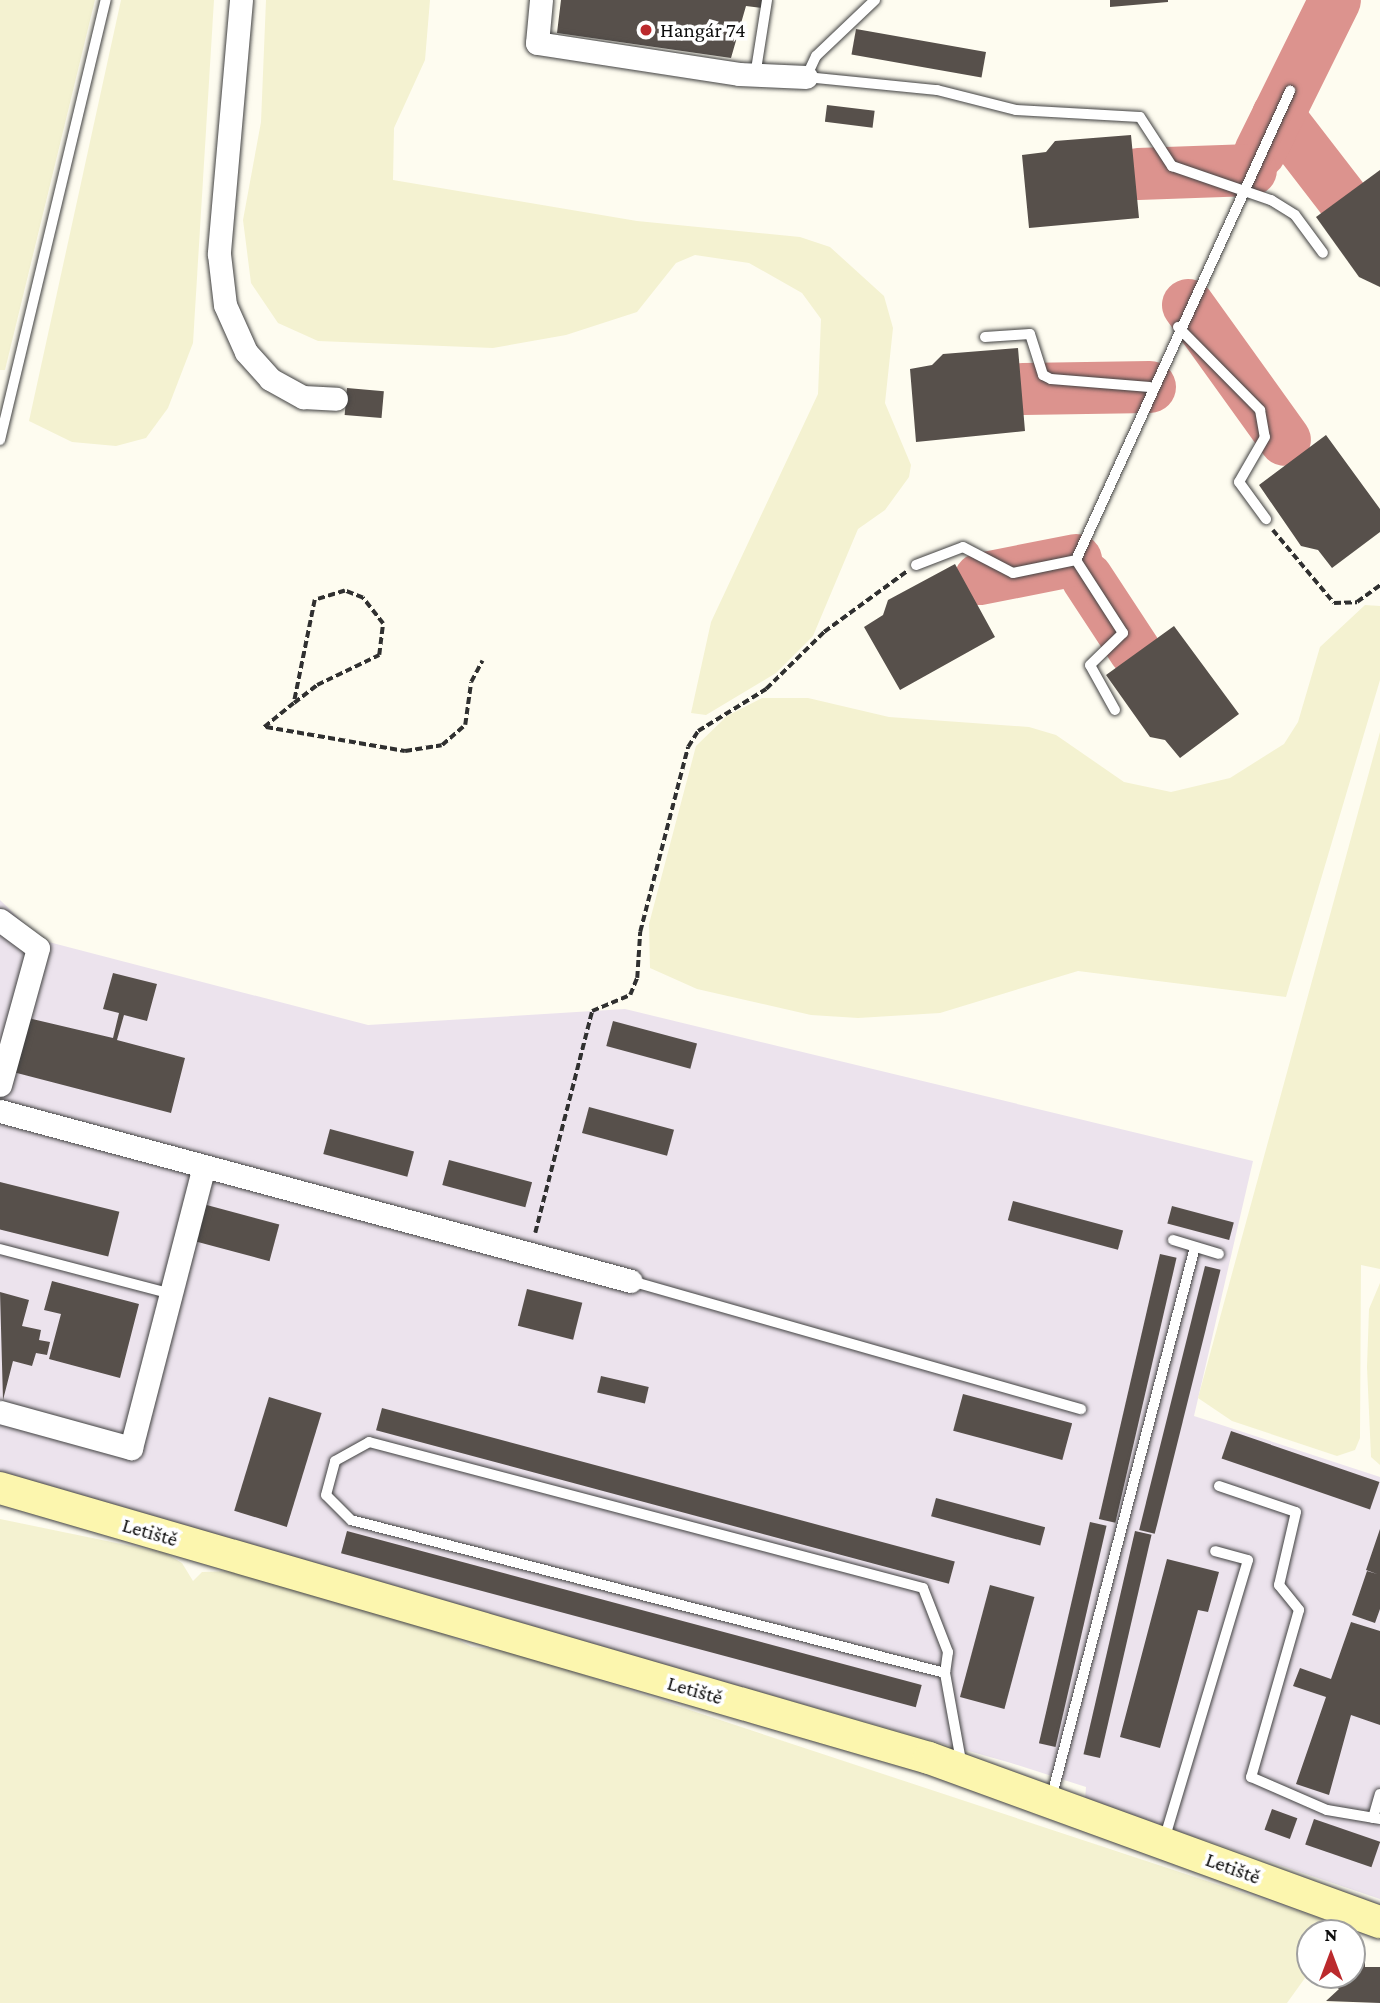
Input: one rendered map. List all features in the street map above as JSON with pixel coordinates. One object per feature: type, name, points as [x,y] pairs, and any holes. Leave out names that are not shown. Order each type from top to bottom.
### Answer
[{"type":"street","points":[[242,0],[219,254],[225,305],[246,352],[270,379],[303,397],[336,399]]},
{"type":"street","points":[[541,0],[537,43],[755,76],[806,77]]},
{"type":"street","points":[[0,920],[38,948],[0,1085]]},
{"type":"street","points":[[0,1111],[203,1170],[631,1280]]},
{"type":"street","points":[[0,1412],[131,1448],[203,1170]]},
{"type":"street","name":"Letiště","points":[[0,1488],[962,1769],[1380,1922]]},
{"type":"lane","points":[[0,440],[106,0]]},
{"type":"lane","points":[[755,76],[767,0]]},
{"type":"lane","points":[[875,0],[816,56],[806,77],[937,90],[1016,110],[1140,117],[1172,166],[1242,188],[1295,215],[1323,253]]},
{"type":"lane","points":[[1076,560],[1150,387],[1290,91]]},
{"type":"lane","points":[[1178,327],[1260,410],[1265,437],[1239,482],[1266,519]]},
{"type":"lane","points":[[985,337],[1030,334],[1043,376],[1051,379],[1150,387]]},
{"type":"lane","points":[[916,565],[963,547],[1013,572],[1076,560]]},
{"type":"lane","points":[[1076,560],[1123,633],[1090,665],[1115,710]]},
{"type":"lane","points":[[1173,1240],[1219,1254]]},
{"type":"lane","points":[[1050,1802],[1195,1247]]},
{"type":"lane","points":[[0,1249],[171,1294]]},
{"type":"lane","points":[[631,1280],[1081,1409]]},
{"type":"lane","points":[[946,1673],[351,1520],[326,1495],[335,1461],[369,1442],[923,1588],[948,1652],[946,1673],[962,1769]]},
{"type":"lane","points":[[1219,1486],[1296,1512],[1279,1585],[1299,1610],[1251,1777],[1327,1810],[1377,1819],[1380,1794]]},
{"type":"lane","points":[[1163,1843],[1248,1560],[1215,1551]]},
{"type":"path","points":[[1266,519],[1326,598],[1357,602],[1380,585]]},
{"type":"path","points":[[528,1254],[592,1011],[630,995],[637,978],[640,932],[688,747],[698,731],[766,689],[824,632],[916,565]]},
{"type":"path","points":[[294,703],[315,600],[345,591],[363,598],[383,624],[379,655],[317,685],[264,727],[421,751],[442,746],[465,726],[471,682],[482,661]]},
{"type":"shaded area","points":[[0,0],[95,0],[5,370],[0,370]]},
{"type":"shaded area","points":[[121,0],[214,0],[193,343],[168,408],[146,438],[116,446],[72,442],[29,421]]},
{"type":"shaded area","points":[[266,0],[430,0],[425,60],[394,128],[393,180],[637,221],[800,237],[830,247],[884,296],[893,328],[885,403],[911,465],[909,477],[885,510],[858,529],[813,636],[776,673],[706,715],[691,713],[711,622],[818,394],[821,319],[802,293],[749,263],[695,255],[676,263],[637,312],[566,335],[493,348],[318,341],[278,323],[251,283],[243,220],[261,122]]},
{"type":"shaded area","points":[[1365,605],[1380,606],[1380,680],[1286,997],[1078,971],[940,1013],[858,1018],[811,1015],[697,989],[650,968],[649,924],[696,746],[727,716],[762,698],[808,698],[889,717],[1029,727],[1056,735],[1124,782],[1171,792],[1230,778],[1284,744],[1298,722],[1320,647]]},
{"type":"shaded area","points":[[1380,732],[1380,1269],[1361,1265],[1360,1438],[1355,1450],[1337,1456],[1232,1421],[1198,1398]]},
{"type":"shaded area","points":[[0,900],[41,940],[368,1025],[625,1009],[1253,1161],[1194,1416],[1380,1477],[1380,1899],[1085,1800],[1086,1787],[1011,1763],[0,1477]]},
{"type":"shaded area","points":[[1380,1283],[1380,1465],[1371,1457],[1367,1367],[1369,1309]]},
{"type":"shaded area","points":[[0,1519],[165,1553],[182,1563],[193,1581],[202,1572],[232,1571],[440,1631],[472,1647],[508,1650],[1322,1919],[1296,1919],[1297,1989],[1287,2003],[0,2003]]},
{"type":"building","name":"Hangár 74","points":[[561,0],[763,0],[762,8],[746,6],[731,58],[557,33]]},
{"type":"building","points":[[1110,0],[1168,0],[1168,2],[1110,7]]},
{"type":"building","points":[[856,29],[986,52],[981,78],[851,55]]},
{"type":"building","points":[[827,105],[875,111],[873,128],[825,122]]},
{"type":"building","points":[[1131,135],[1139,218],[1029,228],[1022,155],[1046,152],[1055,141]]},
{"type":"building","points":[[1380,170],[1380,287],[1359,277],[1316,217]]},
{"type":"building","points":[[1018,348],[1025,431],[916,442],[910,369],[932,365],[943,354]]},
{"type":"building","points":[[347,388],[384,391],[382,418],[345,415]]},
{"type":"building","points":[[1326,435],[1380,509],[1380,532],[1332,568],[1318,550],[1301,546],[1259,485]]},
{"type":"building","points":[[955,564],[995,637],[900,690],[864,627],[883,615],[888,600]]},
{"type":"building","points":[[1174,626],[1239,714],[1180,758],[1165,740],[1150,737],[1106,675]]},
{"type":"building","points":[[113,973],[157,984],[147,1021],[124,1015],[117,1040],[185,1058],[171,1113],[13,1072],[28,1018],[113,1038],[119,1013],[103,1009]]},
{"type":"building","points":[[613,1021],[697,1044],[690,1069],[606,1046]]},
{"type":"building","points":[[589,1107],[674,1130],[667,1156],[582,1133]]},
{"type":"building","points":[[330,1129],[414,1152],[407,1177],[323,1154]]},
{"type":"building","points":[[449,1160],[532,1182],[525,1207],[442,1185]]},
{"type":"building","points":[[0,1182],[119,1212],[108,1256],[0,1229]]},
{"type":"building","points":[[1013,1201],[1123,1231],[1118,1250],[1008,1220]]},
{"type":"building","points":[[203,1204],[279,1224],[269,1261],[193,1241]]},
{"type":"building","points":[[1172,1206],[1234,1223],[1229,1240],[1167,1223]]},
{"type":"building","points":[[1160,1254],[1177,1258],[1115,1523],[1099,1519]]},
{"type":"building","points":[[1205,1266],[1221,1270],[1155,1534],[1139,1530]]},
{"type":"building","points":[[52,1281],[139,1304],[120,1378],[49,1359],[61,1314],[44,1310]]},
{"type":"building","points":[[527,1289],[582,1303],[573,1340],[518,1326]]},
{"type":"building","points":[[0,1292],[29,1300],[22,1326],[41,1330],[39,1340],[50,1342],[47,1355],[36,1353],[32,1366],[13,1361],[3,1400]]},
{"type":"building","points":[[601,1376],[649,1387],[645,1404],[597,1393]]},
{"type":"building","points":[[963,1394],[1072,1423],[1062,1460],[953,1431]]},
{"type":"building","points":[[269,1397],[322,1413],[287,1527],[234,1511]]},
{"type":"building","points":[[382,1408],[955,1561],[949,1584],[376,1430]]},
{"type":"building","points":[[1231,1431],[1379,1482],[1370,1510],[1222,1458]]},
{"type":"building","points":[[936,1498],[1045,1527],[1040,1546],[931,1516]]},
{"type":"building","points":[[1090,1522],[1107,1526],[1056,1747],[1039,1743]]},
{"type":"building","points":[[1380,1529],[1380,1609],[1375,1623],[1352,1615],[1367,1571],[1377,1574],[1366,1570]]},
{"type":"building","points":[[347,1531],[922,1685],[916,1707],[341,1553]]},
{"type":"building","points":[[1135,1531],[1152,1535],[1100,1758],[1083,1754]]},
{"type":"building","points":[[1167,1559],[1219,1572],[1208,1612],[1198,1610],[1160,1748],[1120,1737]]},
{"type":"building","points":[[990,1585],[1034,1597],[1004,1709],[960,1697]]},
{"type":"building","points":[[1351,1622],[1380,1631],[1380,1725],[1351,1715],[1329,1795],[1296,1784],[1326,1697],[1293,1686],[1300,1668],[1331,1679]]},
{"type":"building","points":[[1272,1809],[1297,1818],[1290,1839],[1264,1830]]},
{"type":"building","points":[[1314,1819],[1380,1842],[1371,1867],[1305,1845]]},
{"type":"building","points":[[1366,1967],[1380,1967],[1380,2003],[1326,2001],[1339,1989],[1366,1989]]},
{"type":"taxiway","points":[[1260,152],[1335,0]]},
{"type":"taxiway","points":[[1278,115],[1342,198]]},
{"type":"taxiway","points":[[1138,174],[1251,170]]},
{"type":"taxiway","points":[[1188,305],[1285,440]]},
{"type":"taxiway","points":[[1023,389],[1150,387]]},
{"type":"taxiway","points":[[980,579],[1076,560]]},
{"type":"taxiway","points":[[1087,578],[1135,651]]},
{"type":"place","name":"Hangár 74","points":[[646,30]]}]
